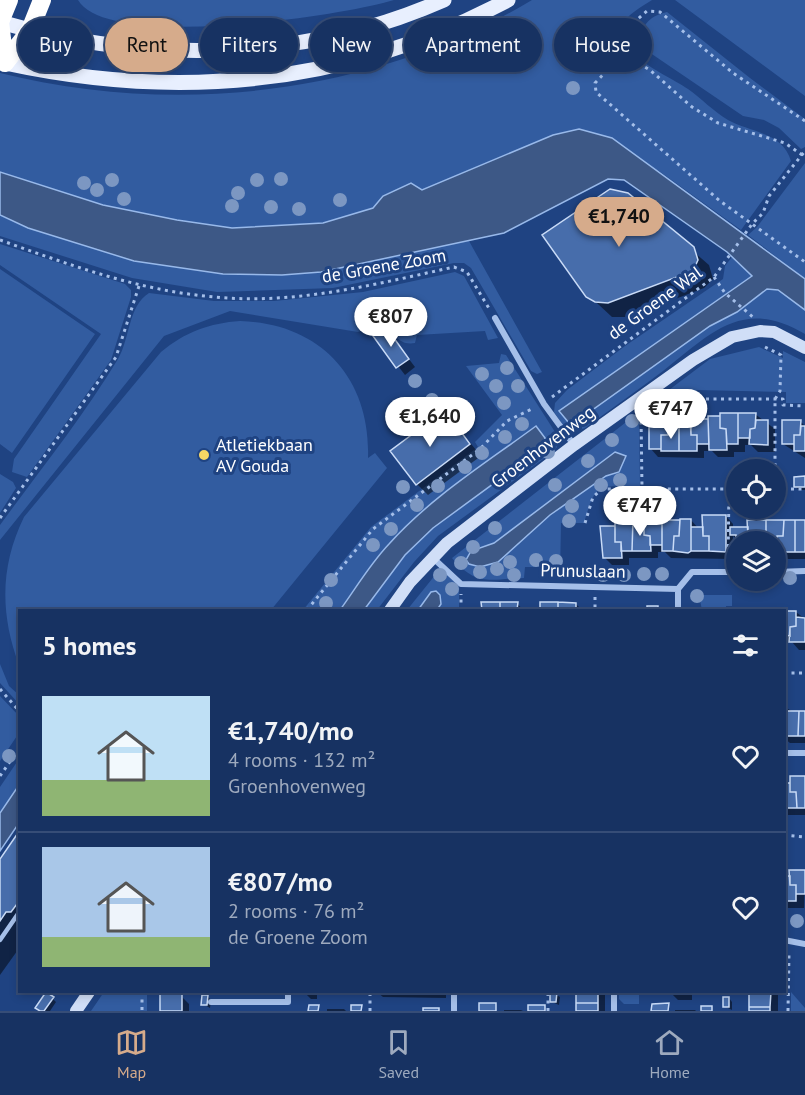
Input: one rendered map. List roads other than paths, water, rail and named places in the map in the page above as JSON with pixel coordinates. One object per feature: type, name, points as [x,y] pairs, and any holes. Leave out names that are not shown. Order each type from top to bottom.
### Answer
[{"type":"highway","points":[[3,62],[0,22],[9,0]]},
{"type":"highway","points":[[35,18],[42,0]]},
{"type":"highway","points":[[3,62],[18,44]]},
{"type":"main road","points":[[93,40],[148,49],[234,50],[289,45],[343,34],[395,19],[444,0]]},
{"type":"main road","points":[[3,62],[62,75],[128,82],[189,84],[251,80],[319,69],[389,50],[464,22],[508,0]]},
{"type":"main road","points":[[0,22],[18,27]]},
{"type":"street","points":[[495,318],[544,404],[574,445]]},
{"type":"street","name":"Groenhovenweg","points":[[391,609],[432,557],[574,445],[635,406],[693,360],[732,337],[760,332],[774,332],[805,348]]},
{"type":"street","name":"Prunuslaan","points":[[432,557],[461,584],[678,589]]},
{"type":"street","points":[[786,572],[805,571]]},
{"type":"street","points":[[678,609],[678,589],[692,573],[726,572]]},
{"type":"street","points":[[786,753],[805,753]]},
{"type":"street","points":[[787,940],[805,944]]},
{"type":"street","points":[[76,1011],[88,993]]},
{"type":"street","points":[[211,1002],[288,1002],[288,993]]},
{"type":"street","points":[[454,993],[454,1011]]},
{"type":"street","points":[[614,993],[614,1011]]},
{"type":"lane","points":[[0,940],[18,914]]},
{"type":"place","name":"Atletiekbaan AV Gouda","points":[[204,455]]}]
